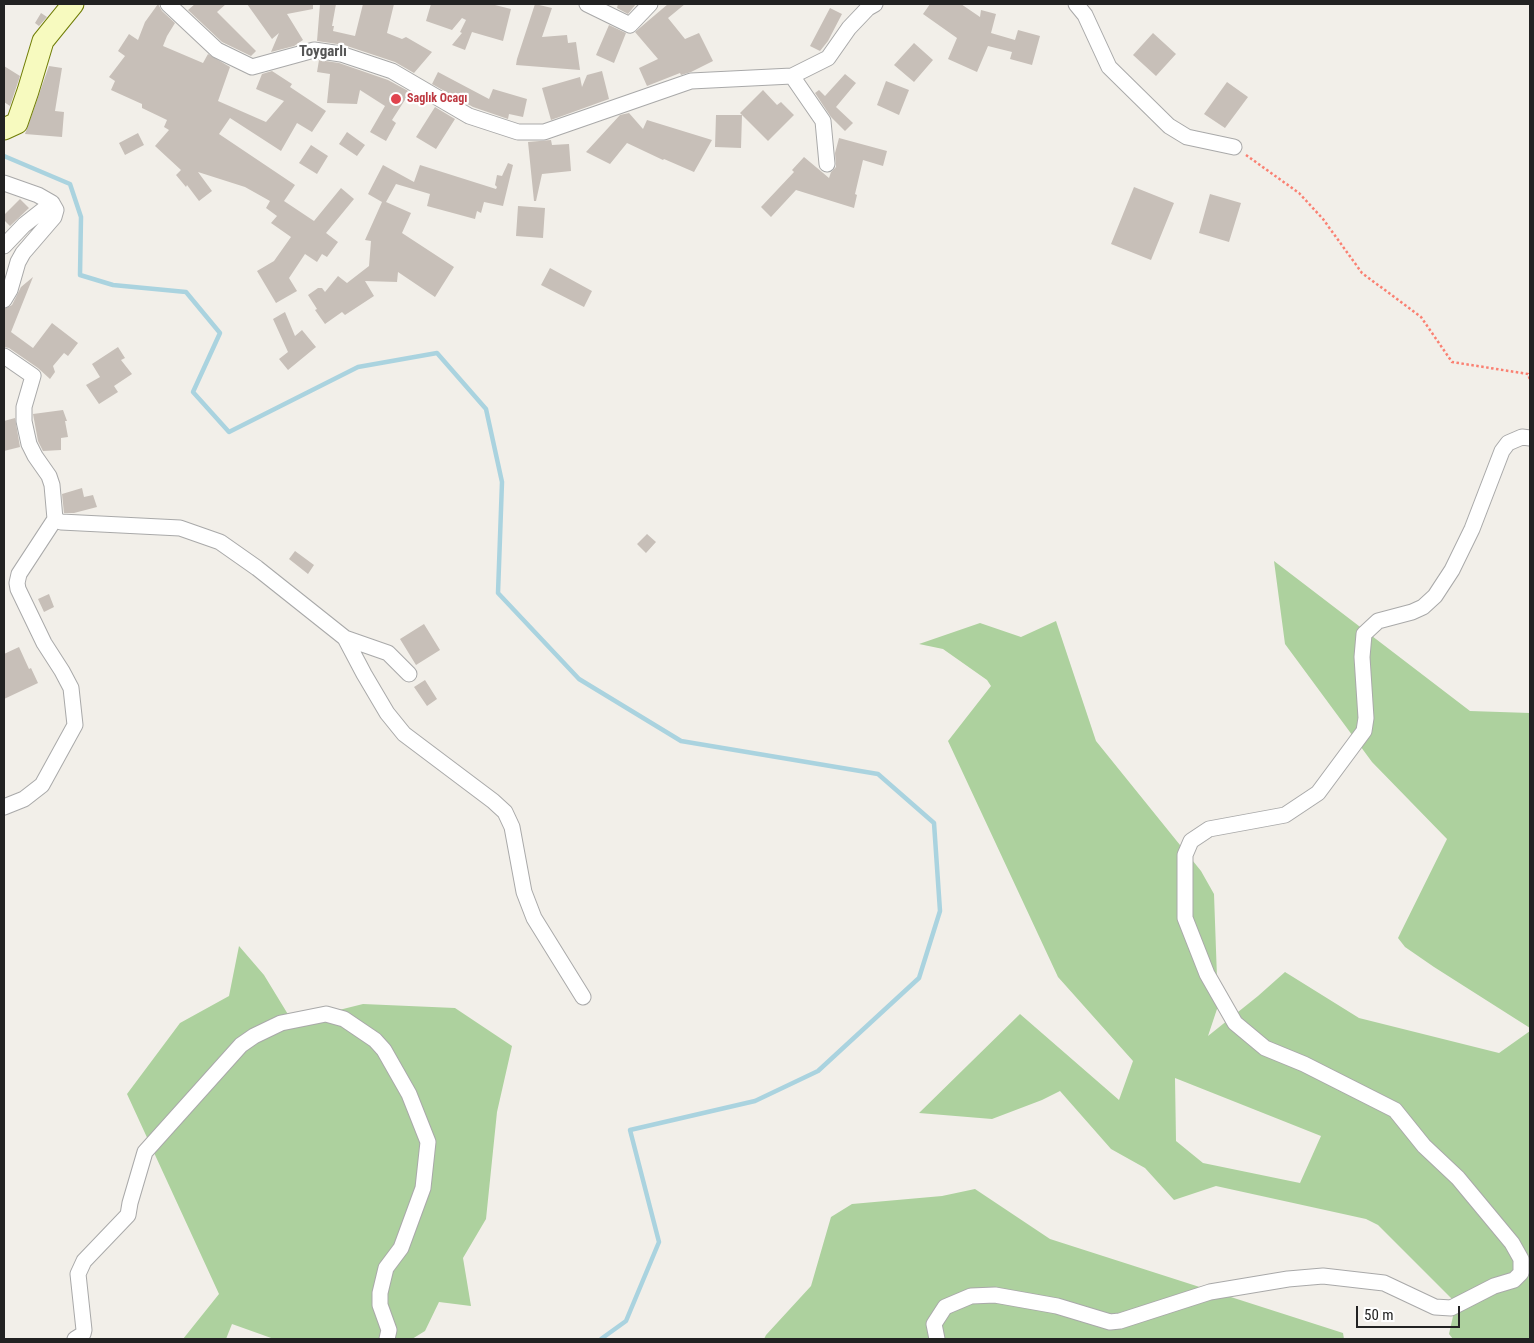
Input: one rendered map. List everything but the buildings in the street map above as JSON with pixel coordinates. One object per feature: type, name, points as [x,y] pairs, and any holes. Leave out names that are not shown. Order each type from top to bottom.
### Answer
[{"type":"street","points":[[4,129],[17,122],[42,41],[73,4]]},
{"type":"street","points":[[168,4],[217,50],[252,67],[314,50],[341,54],[392,71],[469,116],[518,132],[544,132],[692,81],[792,76],[828,58],[849,28],[868,8],[875,4]]},
{"type":"street","points":[[587,4],[630,25],[650,4]]},
{"type":"street","points":[[1076,4],[1085,15],[1109,67],[1169,126],[1187,137],[1234,147]]},
{"type":"street","points":[[792,76],[823,121],[828,164]]},
{"type":"street","points":[[4,182],[38,195],[52,203],[56,210],[54,217],[23,253],[18,262],[10,290],[4,300]]},
{"type":"street","points":[[4,246],[24,225],[52,203]]},
{"type":"street","points":[[4,356],[33,376],[24,407],[24,421],[29,444],[49,476],[52,485],[55,519],[19,574],[18,589],[44,643],[62,670],[70,688],[75,725],[42,785],[24,799],[4,807]]},
{"type":"street","points":[[937,1339],[934,1324],[944,1307],[971,1296],[995,1295],[1057,1306],[1110,1322],[1120,1321],[1210,1292],[1288,1279],[1323,1276],[1384,1284],[1435,1307],[1451,1308],[1494,1286],[1514,1280],[1521,1273],[1521,1258],[1512,1243],[1458,1178],[1424,1146],[1395,1110],[1304,1064],[1265,1048],[1235,1023],[1207,974],[1185,918],[1185,855],[1191,841],[1209,829],[1285,815],[1318,793],[1364,731],[1366,718],[1362,657],[1364,634],[1378,621],[1412,612],[1423,607],[1435,596],[1452,570],[1472,529],[1502,451],[1508,443],[1522,437],[1530,438]]},
{"type":"street","points":[[55,519],[61,522],[180,528],[220,542],[257,568],[345,638],[388,653],[409,674]]},
{"type":"street","points":[[345,638],[387,714],[404,734],[493,800],[506,812],[512,827],[524,892],[534,918],[583,997]]},
{"type":"street","points":[[75,1339],[83,1334],[84,1330],[78,1274],[84,1261],[128,1215],[146,1152],[241,1045],[254,1036],[281,1023],[326,1014],[344,1019],[375,1040],[384,1050],[409,1094],[428,1142],[423,1188],[400,1248],[394,1259],[388,1264],[382,1282],[380,1305],[389,1330],[387,1339]]},
{"type":"path","points":[[1234,147],[1299,193],[1323,219],[1362,273],[1421,317],[1452,362],[1528,374],[1530,380]]},
{"type":"green space","points":[[1274,561],[1470,711],[1530,713],[1530,1028],[1434,967],[1405,947],[1398,938],[1447,839],[1372,762],[1285,644]]},
{"type":"green space","points":[[1056,621],[1096,741],[1201,871],[1214,894],[1218,1006],[1208,1036],[1285,972],[1359,1018],[1499,1053],[1530,1031],[1530,1339],[1453,1339],[1449,1334],[1456,1303],[1378,1225],[1366,1219],[1216,1186],[1174,1200],[1145,1168],[1111,1149],[1060,1091],[992,1119],[919,1113],[1020,1014],[1119,1100],[1133,1061],[1058,977],[948,741],[991,686],[987,680],[943,649],[919,644],[980,623],[1021,637]],"holes":[[[1175,1078],[1321,1136],[1300,1183],[1203,1163],[1176,1141]]]},
{"type":"green space","points":[[239,946],[264,975],[289,1016],[327,1013],[363,1004],[455,1008],[512,1046],[497,1112],[486,1219],[463,1258],[471,1306],[439,1302],[425,1331],[412,1339],[274,1339],[232,1324],[226,1339],[183,1339],[219,1294],[127,1094],[180,1023],[229,996]]},
{"type":"green space","points":[[975,1189],[1050,1239],[1343,1333],[1344,1339],[764,1339],[811,1286],[831,1217],[852,1204],[942,1196]]},
{"type":"waterway","points":[[4,156],[70,184],[81,217],[80,275],[113,285],[186,292],[220,333],[193,392],[229,432],[358,367],[437,353],[486,409],[502,482],[498,593],[579,679],[681,741],[878,774],[934,823],[940,911],[919,978],[818,1071],[755,1101],[630,1130],[659,1242],[626,1321],[601,1339]]},
{"type":"place","name":"Saglık Ocagı","points":[[396,99]]},
{"type":"district","name":"Toygarlı","points":[[323,52]]}]
